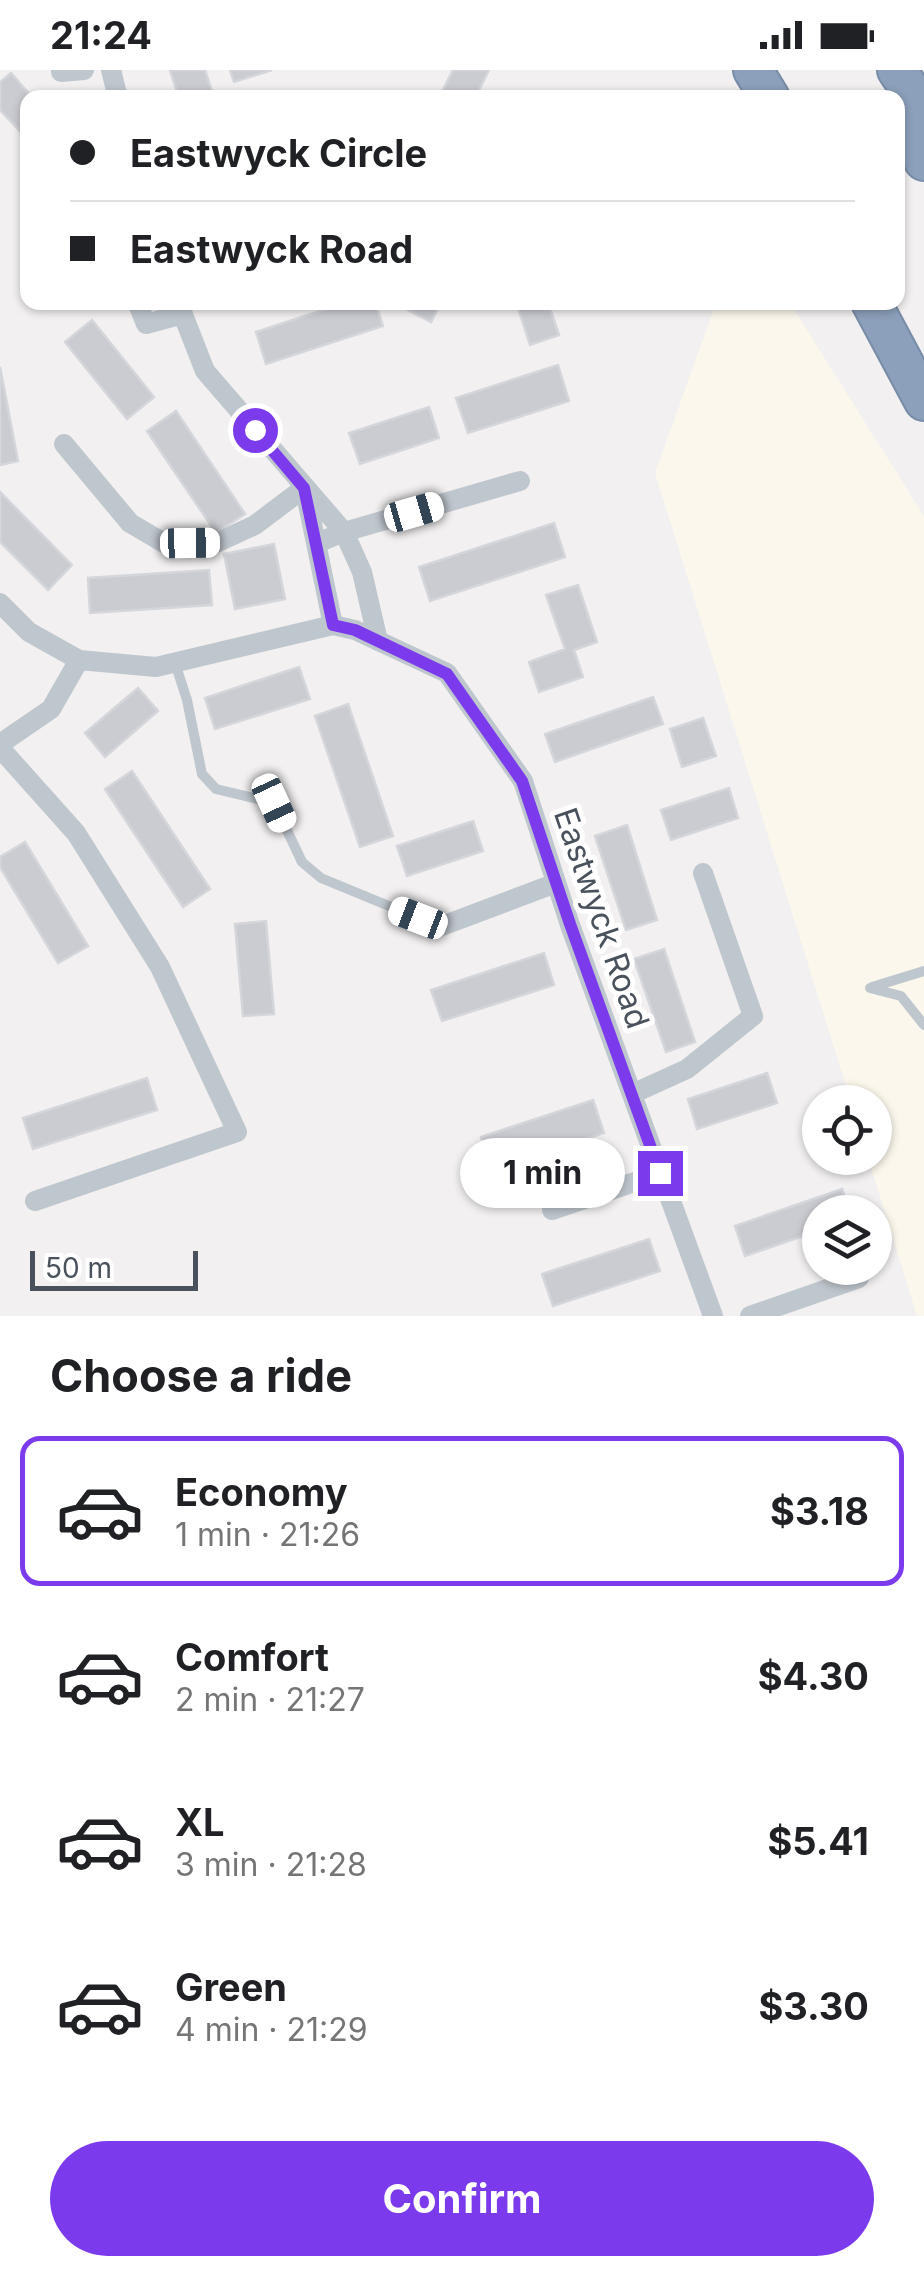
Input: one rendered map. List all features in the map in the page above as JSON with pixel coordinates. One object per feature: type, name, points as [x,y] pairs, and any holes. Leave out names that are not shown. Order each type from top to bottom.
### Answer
[{"type":"highway","points":[[896,70],[924,112]]},
{"type":"highway","points":[[905,129],[924,161]]},
{"type":"highway","points":[[875,310],[924,401]]},
{"type":"highway","points":[[902,310],[924,346]]},
{"type":"street","points":[[61,70],[84,70]]},
{"type":"street","points":[[140,310],[146,324],[177,310]]},
{"type":"street","points":[[182,310],[206,371],[344,532],[362,572],[378,641]]},
{"type":"street","points":[[64,444],[130,522],[164,543],[216,543],[255,525],[304,488]]},
{"type":"street","points":[[317,544],[344,532],[520,481]]},
{"type":"street","points":[[0,603],[29,632],[79,660],[156,667],[333,625],[304,488]]},
{"type":"street","name":"Eastwyck Road","points":[[333,625],[355,630],[447,674],[522,781],[713,1316]]},
{"type":"street","points":[[35,1201],[237,1132],[160,967],[76,833],[0,746],[51,709],[79,660]]},
{"type":"street","points":[[632,1094],[686,1068],[753,1016],[703,873]]},
{"type":"street","points":[[418,918],[434,929],[556,883]]},
{"type":"street","points":[[552,1210],[660,1173]]},
{"type":"street","points":[[750,1316],[839,1285]]},
{"type":"lane","points":[[174,663],[187,700],[202,774],[216,790],[274,803],[302,862],[322,878],[418,918]]},
{"type":"lane","points":[[924,971],[870,988],[901,996],[924,1025]]},
{"type":"shaded area","points":[[713,310],[794,310],[924,516],[924,1316],[917,1316],[892,1235],[892,1195],[879,1195],[873,1175],[892,1175],[892,1085],[846,1085],[655,473]]},
{"type":"building","points":[[170,70],[205,70],[211,90],[176,90]]},
{"type":"building","points":[[230,70],[272,70],[234,82]]},
{"type":"building","points":[[453,70],[489,70],[479,90],[443,90]]},
{"type":"building","points":[[11,73],[26,90],[20,90],[20,131],[0,110],[0,82]]},
{"type":"building","points":[[323,310],[378,310],[383,326],[266,364],[256,332]]},
{"type":"building","points":[[408,310],[437,310],[431,322]]},
{"type":"building","points":[[519,310],[551,310],[559,335],[530,345]]},
{"type":"building","points":[[92,320],[154,397],[127,419],[65,342]]},
{"type":"building","points":[[558,365],[569,401],[468,433],[456,398]]},
{"type":"building","points":[[0,367],[18,461],[0,465]]},
{"type":"building","points":[[429,407],[439,438],[360,464],[349,433]]},
{"type":"building","points":[[176,411],[245,514],[216,533],[147,431]]},
{"type":"building","points":[[0,492],[72,565],[48,590],[0,542]]},
{"type":"building","points":[[554,523],[565,557],[430,601],[419,567]]},
{"type":"building","points":[[274,544],[285,599],[235,609],[224,554]]},
{"type":"building","points":[[209,570],[212,605],[90,613],[88,578]]},
{"type":"building","points":[[578,585],[597,642],[574,650],[583,677],[539,692],[529,662],[565,649],[546,595]]},
{"type":"building","points":[[299,667],[310,699],[215,729],[205,698]]},
{"type":"building","points":[[138,688],[158,711],[105,757],[85,733]]},
{"type":"building","points":[[653,697],[663,724],[555,762],[545,734]]},
{"type":"building","points":[[348,704],[393,836],[360,847],[315,716]]},
{"type":"building","points":[[703,718],[716,756],[682,767],[670,729]]},
{"type":"building","points":[[132,771],[210,889],[183,907],[105,789]]},
{"type":"building","points":[[729,788],[738,818],[671,840],[661,810]]},
{"type":"building","points":[[473,821],[483,851],[407,876],[397,846]]},
{"type":"building","points":[[627,825],[657,920],[626,930],[595,836]]},
{"type":"building","points":[[25,842],[88,946],[58,963],[0,867],[0,857]]},
{"type":"building","points":[[266,921],[274,1014],[243,1016],[235,924]]},
{"type":"building","points":[[664,949],[695,1042],[666,1052],[634,959]]},
{"type":"building","points":[[544,953],[554,985],[442,1021],[431,990]]},
{"type":"building","points":[[767,1073],[777,1103],[697,1129],[688,1099]]},
{"type":"building","points":[[147,1078],[157,1110],[33,1149],[23,1118]]},
{"type":"building","points":[[593,1100],[604,1133],[491,1170],[481,1137]]},
{"type":"building","points":[[802,1203],[802,1236],[745,1256],[735,1226]]},
{"type":"building","points":[[649,1239],[660,1271],[553,1306],[542,1274]]},
{"type":"route","points":[[255,430],[304,488],[333,625],[355,630],[447,674],[522,781],[660,1173]]}]
